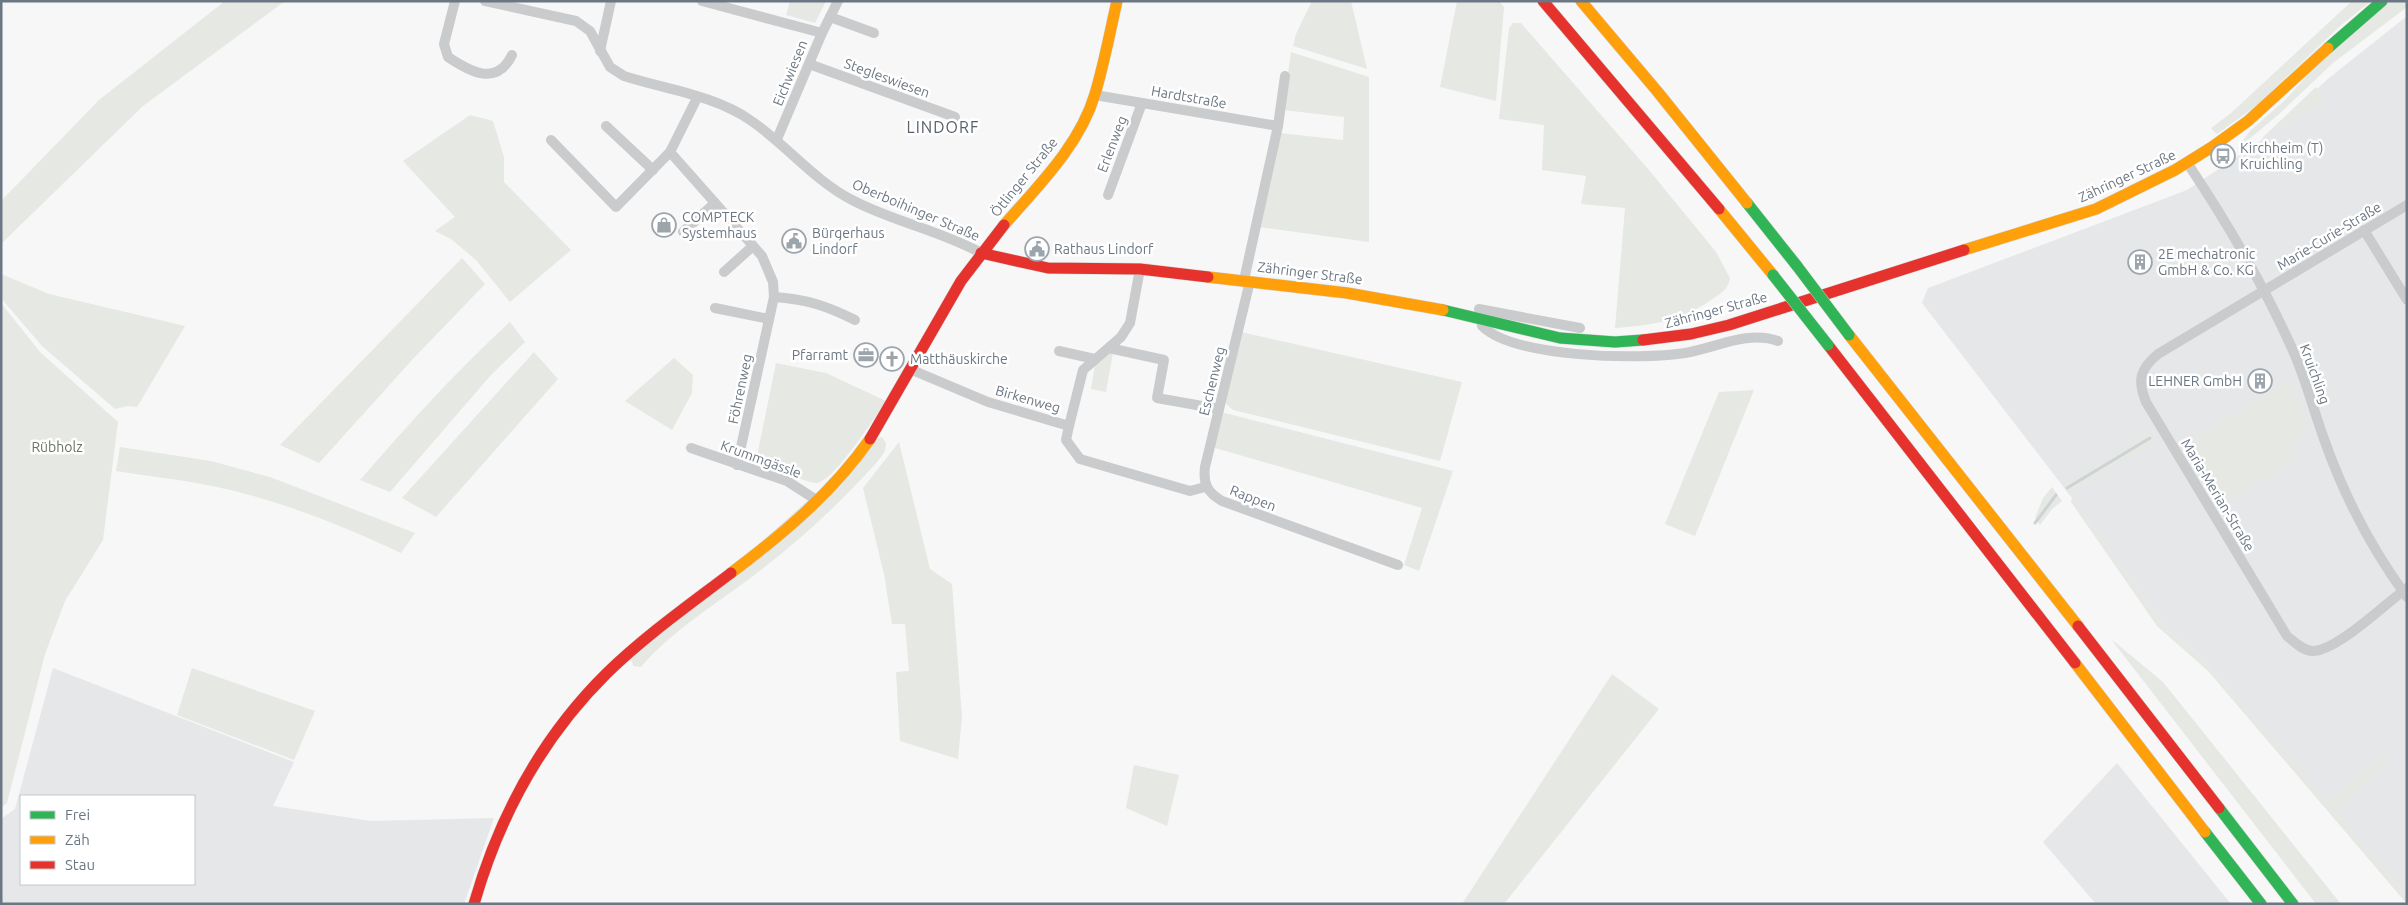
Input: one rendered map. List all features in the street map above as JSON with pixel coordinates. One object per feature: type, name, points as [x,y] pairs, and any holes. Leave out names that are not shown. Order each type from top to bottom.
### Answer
[{"type":"main road","name":"Ötlinger Straße","points":[[474,904],[484,868],[508,810],[540,754],[591,689],[634,649],[779,535],[818,500],[856,459],[912,370],[966,273],[1049,172],[1074,137],[1095,95],[1117,1]]},
{"type":"main road","points":[[1543,1],[1669,147],[1773,275],[2262,904]]},
{"type":"main road","points":[[1581,1],[1657,91],[1797,266],[1849,336],[1985,506],[2293,904]]},
{"type":"main road","name":"Zähringer Straße","points":[[981,253],[1048,268],[1140,269],[1383,298],[1514,325],[1528,332],[1586,341],[1657,341],[1726,326],[2096,209],[2151,184],[2188,164],[2249,120],[2330,44],[2382,1]]},
{"type":"street","points":[[455,1],[444,44],[448,57],[483,73],[494,74],[506,68],[512,55]]},
{"type":"street","name":"Oberboihinger Straße","points":[[485,1],[576,21],[590,31],[610,67],[624,76],[726,107],[747,118],[777,139],[812,173],[854,202],[945,235],[981,253]]},
{"type":"street","points":[[600,51],[611,1]]},
{"type":"street","points":[[702,1],[822,33]]},
{"type":"street","name":"Eichwiesen","points":[[777,139],[822,33],[838,1]]},
{"type":"street","points":[[830,17],[874,33]]},
{"type":"street","name":"Stegleswiesen","points":[[809,64],[955,117]]},
{"type":"street","points":[[1247,281],[1278,126],[1284,76]]},
{"type":"street","name":"Hardtstraße","points":[[1095,95],[1278,126]]},
{"type":"street","points":[[551,140],[616,207],[670,152],[697,98]]},
{"type":"street","name":"Erlenweg","points":[[1108,195],[1142,103]]},
{"type":"street","points":[[606,126],[653,170]]},
{"type":"street","name":"Föhrenweg","points":[[670,152],[753,246],[769,267],[773,282],[774,297],[737,465]]},
{"type":"street","name":"Kruichling","points":[[2188,164],[2212,199],[2265,291],[2295,354],[2324,442],[2352,509],[2375,551],[2405,592]]},
{"type":"street","points":[[683,232],[715,203]]},
{"type":"street","name":"Marie-Curie-Straße","points":[[2265,291],[2407,205]]},
{"type":"street","points":[[2364,230],[2407,300]]},
{"type":"street","points":[[724,272],[753,246]]},
{"type":"street","name":"Birkenweg","points":[[912,370],[988,402],[1069,426],[1083,370],[1121,337],[1130,324],[1140,269]]},
{"type":"street","name":"Eschenweg","points":[[1205,487],[1205,466],[1247,281]]},
{"type":"street","name":"Maria-Merian-Straße","points":[[2265,291],[2158,354],[2146,365],[2141,376],[2140,389],[2146,402],[2287,636],[2300,647],[2313,651],[2336,643],[2405,592]]},
{"type":"street","points":[[774,297],[796,298],[826,306],[855,320]]},
{"type":"street","points":[[715,308],[769,319]]},
{"type":"street","points":[[1580,328],[1479,309],[1479,318],[1482,326],[1498,338],[1584,355],[1671,355],[1756,336],[1778,341]]},
{"type":"street","points":[[1108,348],[1164,360],[1157,398],[1219,409]]},
{"type":"street","points":[[1059,351],[1095,359]]},
{"type":"street","points":[[1069,426],[1066,440],[1080,459],[1190,491],[1205,487]]},
{"type":"street","name":"Krummgässle","points":[[691,448],[787,481],[818,500]]},
{"type":"street","name":"Rappen","points":[[1205,487],[1211,495],[1222,502],[1398,565]]},
{"type":"shaded area","points":[[2407,16],[2407,896],[2198,654],[2167,631],[2075,502],[1922,303],[1928,288],[2187,190],[2259,142],[2329,78]]},
{"type":"shaded area","points":[[53,668],[294,762],[273,806],[371,821],[494,818],[464,904],[1,904],[1,819],[15,809]]},
{"type":"shaded area","points":[[2117,763],[2231,904],[2096,904],[2043,842]]},
{"type":"green space","points":[[225,1],[285,1],[143,106],[1,244],[1,201],[99,100]]},
{"type":"green space","points":[[790,1],[826,1],[815,23],[786,15]]},
{"type":"green space","points":[[1312,1],[1351,1],[1367,69],[1293,46],[1296,34]]},
{"type":"green space","points":[[1457,1],[1499,1],[1504,7],[1496,101],[1440,87]]},
{"type":"green space","points":[[2352,1],[2371,1],[2340,26],[2256,106],[2217,134],[2211,128],[2231,113]]},
{"type":"green space","points":[[2390,1],[2407,1],[2407,7],[2333,63],[2278,115],[2237,149],[2250,131],[2285,100],[2331,49]]},
{"type":"green space","points":[[1513,23],[1521,23],[1649,170],[1716,252],[1730,278],[1727,286],[1720,294],[1676,318],[1653,324],[1615,328],[1625,208],[1581,204],[1586,176],[1542,170],[1544,125],[1499,119],[1509,28]]},
{"type":"green space","points":[[1291,52],[1369,77],[1369,242],[1259,227],[1280,133],[1343,140],[1344,117],[1283,110]]},
{"type":"green space","points":[[2316,87],[2326,100],[2263,139],[2263,137]]},
{"type":"green space","points":[[470,115],[493,121],[504,157],[504,182],[571,250],[510,302],[476,260],[451,239],[435,231],[455,217],[403,161]]},
{"type":"green space","points":[[462,258],[485,284],[411,361],[319,463],[280,445]]},
{"type":"green space","points":[[1,274],[49,294],[185,326],[137,407],[128,406],[115,409],[42,346],[1,298]]},
{"type":"green space","name":"Rübholz","points":[[1,303],[40,352],[118,422],[103,540],[65,601],[45,654],[7,803],[1,807]]},
{"type":"green space","points":[[510,322],[525,342],[491,375],[390,492],[360,480],[451,379]]},
{"type":"green space","points":[[1241,332],[1462,382],[1440,461],[1233,410],[1224,402]]},
{"type":"green space","points":[[534,352],[558,379],[436,517],[402,498]]},
{"type":"green space","points":[[1109,352],[1113,353],[1106,392],[1091,389],[1095,365]]},
{"type":"green space","points":[[674,358],[693,375],[692,393],[672,430],[625,401]]},
{"type":"green space","points":[[776,363],[826,373],[886,401],[843,461],[824,480],[817,483],[797,478],[759,462],[757,456]]},
{"type":"green space","points":[[2291,380],[2308,430],[2288,445],[2297,459],[2225,503],[2189,441]]},
{"type":"green space","points":[[1754,390],[1695,536],[1665,524],[1719,392]]},
{"type":"green space","points":[[1221,412],[1453,471],[1419,571],[1404,565],[1422,508],[1212,447]]},
{"type":"green space","points":[[2150,432],[2156,441],[2069,494],[2063,486]]},
{"type":"green space","points":[[882,437],[886,443],[885,451],[878,461],[823,518],[778,557],[683,627],[641,667],[633,666],[631,658],[878,438]]},
{"type":"green space","points":[[899,442],[930,569],[952,584],[962,717],[958,759],[900,741],[896,672],[909,671],[905,624],[892,624],[884,574],[863,488]]},
{"type":"green space","points":[[120,447],[211,461],[270,477],[415,533],[401,553],[330,522],[257,497],[196,483],[116,471]]},
{"type":"green space","points":[[2052,487],[2062,501],[2052,509],[2040,525],[2035,518],[2043,498]]},
{"type":"green space","points":[[2072,497],[2167,631],[2198,654],[2326,801],[2384,754],[2390,761],[2334,810],[2407,896],[2407,904],[2208,671],[2157,626],[2071,502]]},
{"type":"green space","points":[[2111,639],[2163,682],[2341,904],[2316,904]]},
{"type":"green space","points":[[192,668],[315,711],[294,760],[177,715]]},
{"type":"green space","points":[[1612,674],[1659,709],[1504,904],[1462,904]]},
{"type":"green space","points":[[1134,765],[1179,775],[1167,826],[1126,808]]},
{"type":"waterway","points":[[2067,488],[2150,438]]},
{"type":"waterway","points":[[2035,523],[2056,495]]},
{"type":"traffic: fast","points":[[2328,48],[2382,1]]},
{"type":"traffic: fast","points":[[1747,203],[1797,266]]},
{"type":"traffic: fast","points":[[1797,266],[1849,335]]},
{"type":"traffic: fast","points":[[1773,275],[1828,345]]},
{"type":"traffic: fast","points":[[1443,310],[1560,338],[1615,342],[1643,340]]},
{"type":"traffic: fast","points":[[2219,808],[2293,904]]},
{"type":"traffic: fast","points":[[2205,832],[2261,904]]},
{"type":"traffic: slow","points":[[1004,225],[1057,164],[1069,148],[1088,113],[1104,60],[1117,1]]},
{"type":"traffic: slow","points":[[1581,1],[1657,91],[1747,203]]},
{"type":"traffic: slow","points":[[1964,250],[2096,209],[2175,170],[2212,147],[2248,121],[2328,48]]},
{"type":"traffic: slow","points":[[1719,209],[1773,275]]},
{"type":"traffic: slow","points":[[1208,277],[1347,293],[1443,310]]},
{"type":"traffic: slow","points":[[1849,335],[2078,626]]},
{"type":"traffic: slow","points":[[731,573],[806,511],[840,477],[870,439]]},
{"type":"traffic: slow","points":[[2075,663],[2205,832]]},
{"type":"traffic: jam","points":[[1543,1],[1719,209]]},
{"type":"traffic: jam","points":[[870,439],[961,281],[1004,225]]},
{"type":"traffic: jam","points":[[1643,340],[1691,334],[1729,325],[1964,250]]},
{"type":"traffic: jam","points":[[981,253],[1048,268],[1140,269],[1208,277]]},
{"type":"traffic: jam","points":[[1828,345],[2075,663]]},
{"type":"traffic: jam","points":[[474,904],[496,840],[510,810],[543,751],[562,724],[607,673],[636,646],[731,573]]},
{"type":"traffic: jam","points":[[2078,626],[2219,808]]},
{"type":"place","name":"Kirchheim (T) Kruichling","points":[[2223,156]]},
{"type":"place","name":"COMPTECK Systemhaus","points":[[664,225]]},
{"type":"place","name":"Bürgerhaus Lindorf","points":[[794,241]]},
{"type":"place","name":"Rathaus Lindorf","points":[[1037,249]]},
{"type":"place","name":"2E mechatronic GmbH & Co. KG","points":[[2140,262]]},
{"type":"place","name":"Pfarramt","points":[[866,355]]},
{"type":"place","name":"Matthäuskirche","points":[[892,359]]},
{"type":"place","name":"LEHNER GmbH","points":[[2260,381]]},
{"type":"district","name":"LINDORF","points":[[943,127]]}]
